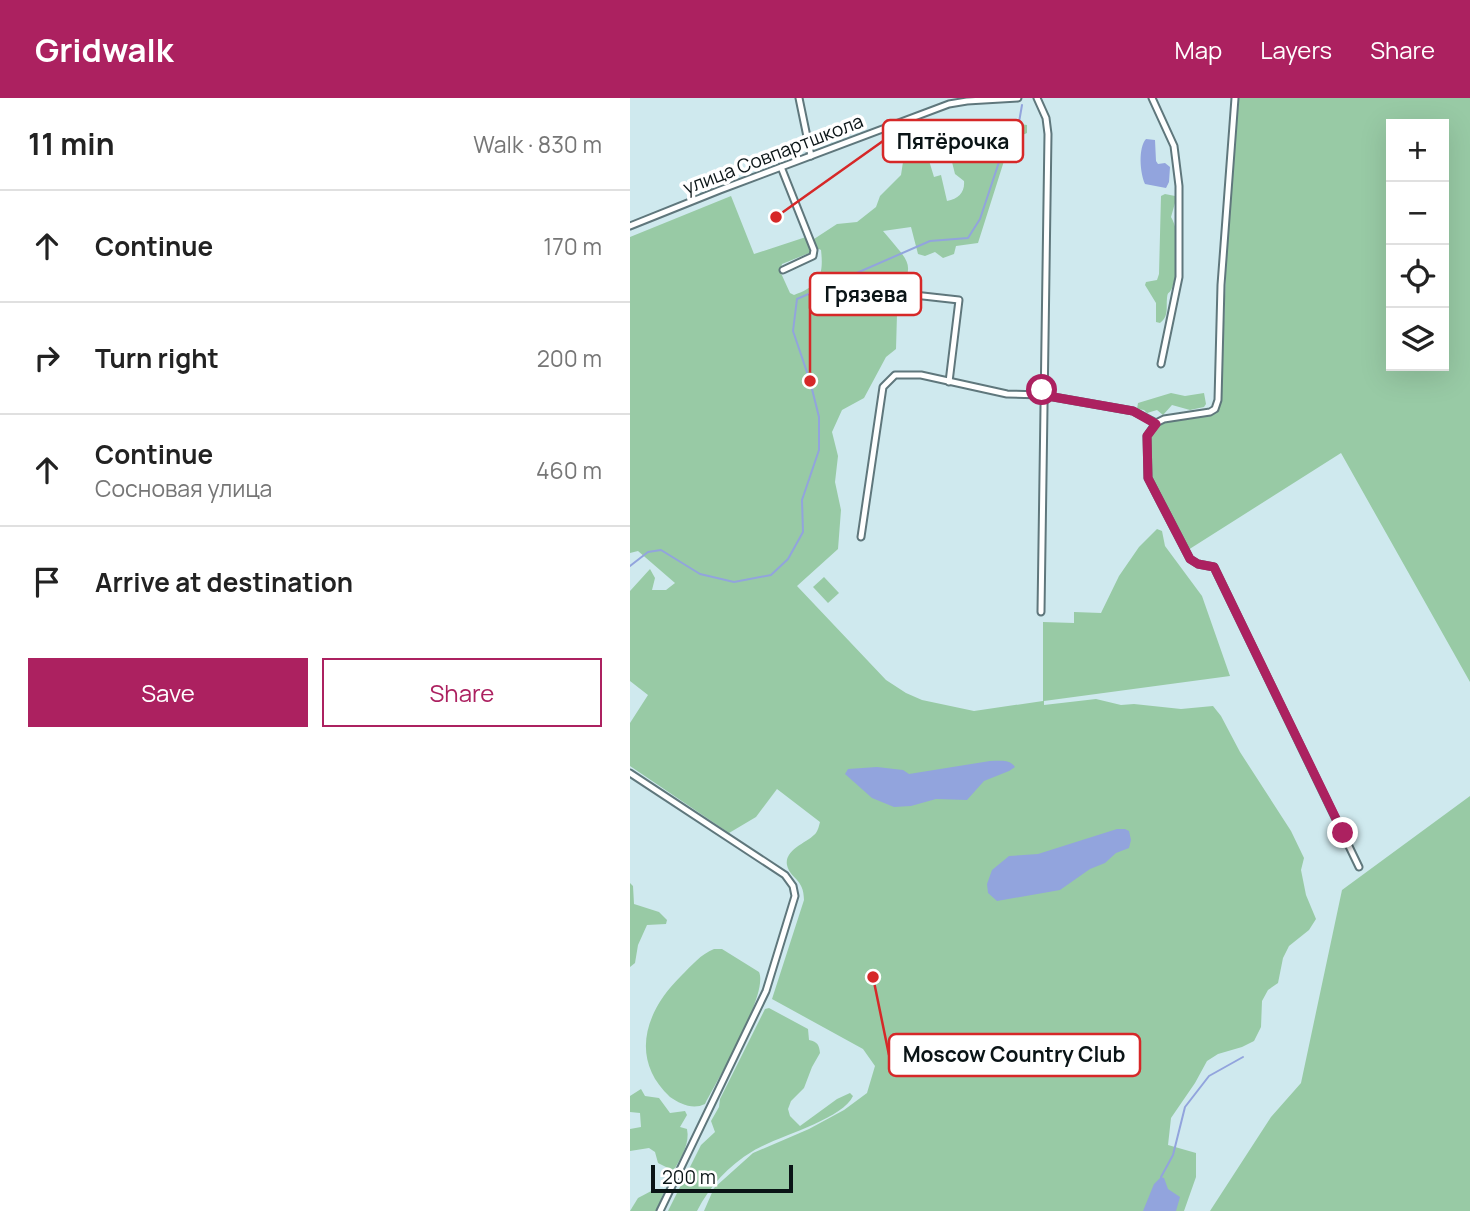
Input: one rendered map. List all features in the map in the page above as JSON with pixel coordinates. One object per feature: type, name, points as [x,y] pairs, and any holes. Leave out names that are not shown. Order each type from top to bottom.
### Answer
[{"type":"street","points":[[799,98],[811,156]]},
{"type":"street","name":"улица Совпартшкола","points":[[630,226],[937,108],[967,101],[1018,98]]},
{"type":"street","points":[[1037,98],[1046,118],[1048,134],[1042,395],[1041,612]]},
{"type":"street","points":[[1152,98],[1174,146],[1179,186],[1179,276],[1161,364]]},
{"type":"street","points":[[1234,98],[1222,260],[1218,400],[1215,409],[1210,412],[1164,419],[1156,424],[1147,436],[1148,478],[1190,559],[1198,564],[1214,567],[1359,867]]},
{"type":"street","points":[[781,167],[814,250],[813,256],[783,270]]},
{"type":"street","points":[[914,295],[959,300],[949,382]]},
{"type":"street","points":[[861,537],[883,387],[895,374],[921,375],[1007,394],[1042,395],[1133,411],[1156,424]]},
{"type":"street","points":[[630,773],[785,875],[793,886],[794,903],[766,992],[660,1211]]},
{"type":"green space","points":[[1239,98],[1470,98],[1470,682],[1341,453],[1188,550],[1151,478],[1151,435],[1157,425],[1166,421],[1214,414],[1221,402],[1228,218]]},
{"type":"green space","points":[[1027,125],[1027,133],[1016,138],[1004,161],[978,243],[956,246],[954,254],[943,258],[935,252],[925,256],[918,254],[911,227],[883,231],[908,265],[905,280],[892,304],[897,314],[896,349],[886,357],[864,398],[842,410],[832,432],[838,456],[835,482],[841,510],[838,549],[797,586],[886,680],[906,693],[922,700],[974,711],[1043,701],[1043,622],[1074,623],[1074,612],[1101,613],[1119,576],[1139,547],[1157,529],[1162,531],[1165,546],[1202,596],[1230,676],[1044,701],[1044,705],[1096,699],[1121,705],[1181,709],[1213,706],[1291,831],[1304,858],[1301,870],[1306,895],[1316,919],[1309,930],[1289,946],[1283,958],[1278,983],[1268,990],[1262,1001],[1261,1027],[1254,1041],[1218,1054],[1207,1061],[1171,1118],[1168,1145],[1196,1153],[1196,1177],[1184,1211],[704,1211],[714,1188],[753,1153],[809,1129],[844,1110],[867,1093],[875,1066],[863,1049],[772,999],[804,900],[802,887],[789,870],[787,859],[793,850],[816,833],[820,822],[777,789],[756,817],[729,833],[630,766],[630,723],[648,695],[630,681],[630,591],[650,569],[655,578],[652,590],[666,590],[675,583],[638,551],[630,553],[630,237],[731,196],[754,254],[812,235],[814,239],[837,224],[857,222],[876,207],[880,196],[901,175],[903,162],[927,154],[934,177],[941,175],[947,201],[955,199],[963,188],[964,181],[955,174],[952,162],[972,158],[971,135],[1000,134],[1012,126]],"holes":[[[821,250],[822,267],[818,279],[802,292],[794,295],[790,293],[780,271],[782,264]]]},
{"type":"green space","points":[[1161,196],[1175,196],[1171,217],[1178,252],[1172,288],[1167,296],[1166,315],[1160,323],[1156,322],[1156,303],[1145,285],[1146,282],[1157,280],[1159,274]]},
{"type":"green space","points":[[1171,393],[1185,396],[1204,393],[1206,404],[1204,407],[1190,410],[1172,405],[1163,415],[1157,410],[1147,413],[1137,409],[1138,403]]},
{"type":"green space","points":[[824,577],[839,593],[828,603],[813,587]]},
{"type":"green space","points":[[1470,796],[1470,1211],[1210,1211],[1271,1117],[1301,1083],[1342,890]]},
{"type":"green space","points":[[630,883],[633,886],[634,904],[659,912],[667,920],[666,924],[647,925],[638,945],[635,963],[630,967]]},
{"type":"green space","points":[[714,949],[722,949],[759,972],[760,983],[749,1017],[705,1104],[691,1106],[670,1097],[657,1083],[646,1052],[647,1036],[651,1020],[668,990],[696,961]]},
{"type":"green space","points":[[769,1008],[808,1029],[809,1040],[816,1043],[820,1050],[804,1088],[791,1101],[788,1109],[790,1116],[800,1126],[837,1099],[850,1093],[853,1096],[836,1113],[744,1157],[720,1177],[697,1211],[668,1211],[701,1145],[715,1132],[711,1121],[719,1107],[720,1099],[765,1009]]},
{"type":"green space","points":[[641,1089],[645,1096],[659,1098],[670,1113],[685,1111],[687,1115],[680,1127],[687,1129],[686,1144],[672,1170],[658,1163],[655,1152],[649,1148],[630,1151],[630,1129],[641,1127],[640,1113],[630,1112],[630,1096]]},
{"type":"green space","points":[[655,1189],[664,1192],[656,1211],[630,1211],[638,1198]]},
{"type":"water","points":[[1146,139],[1155,140],[1158,164],[1165,163],[1170,167],[1166,188],[1145,184],[1141,161]]},
{"type":"water","points":[[990,761],[1007,762],[1015,767],[984,781],[967,800],[936,799],[911,806],[894,807],[872,798],[845,774],[848,769],[877,767],[903,770],[909,774]]},
{"type":"water","points":[[1117,829],[1129,831],[1129,848],[1116,853],[1105,863],[1090,869],[1060,890],[997,901],[988,893],[987,884],[992,870],[1009,856],[1038,854]]},
{"type":"water","points":[[1161,1177],[1168,1189],[1180,1197],[1176,1211],[1143,1211],[1154,1184]]},
{"type":"waterway","points":[[630,566],[648,552],[661,550],[700,574],[734,582],[771,575],[788,559],[803,532],[802,500],[819,450],[819,417],[793,331],[797,299],[930,241],[968,238],[980,219],[1004,147],[1018,128],[1022,105]]},
{"type":"waterway","points":[[1161,1177],[1173,1155],[1185,1107],[1209,1076],[1243,1057]]},
{"type":"place","name":"Пятёрочка","points":[[776,217]]},
{"type":"place","name":"Грязева","points":[[810,381]]},
{"type":"place","name":"Moscow Country Club","points":[[873,977]]},
{"type":"route","points":[[1042,390],[1042,395],[1133,411],[1156,424],[1147,436],[1148,478],[1190,559],[1198,564],[1214,567],[1343,833]]}]
